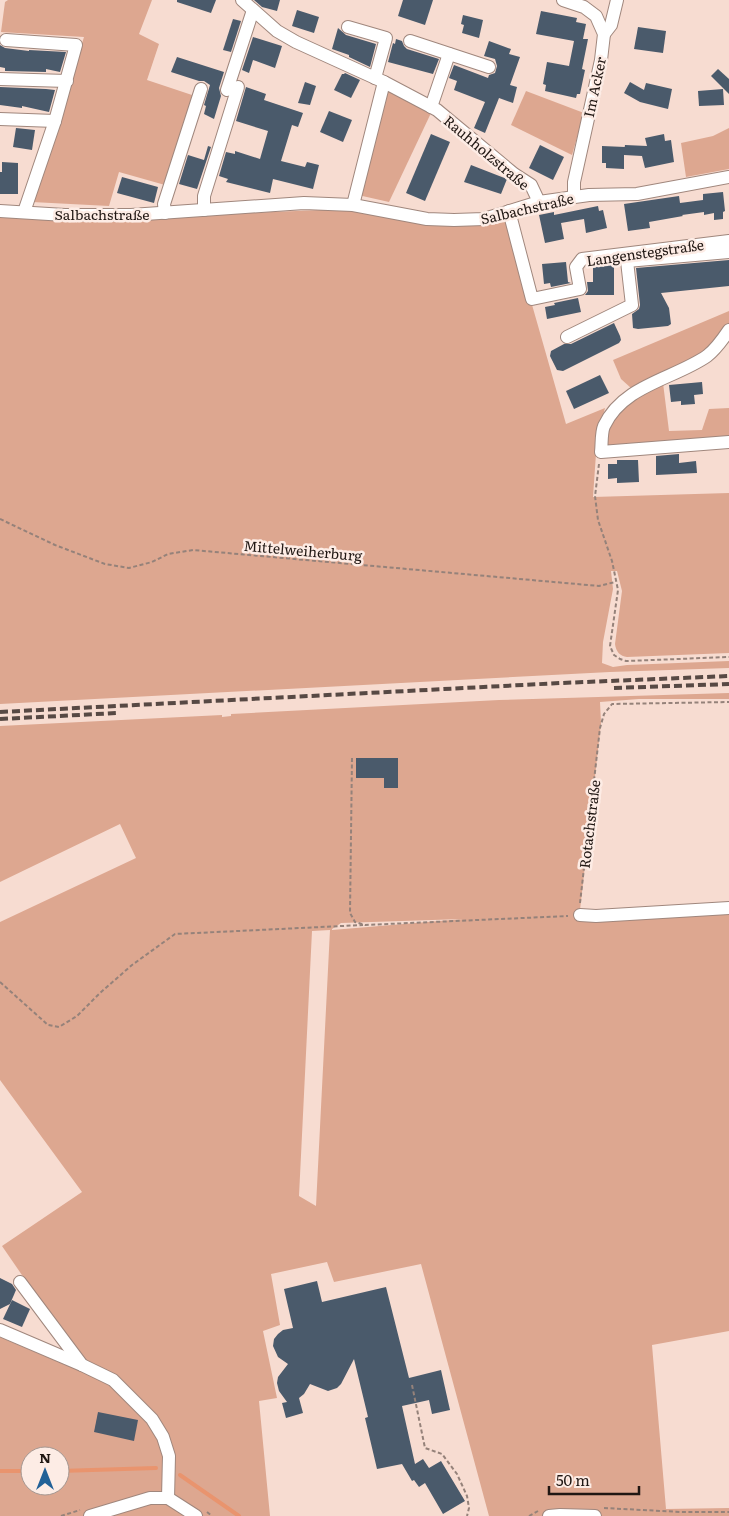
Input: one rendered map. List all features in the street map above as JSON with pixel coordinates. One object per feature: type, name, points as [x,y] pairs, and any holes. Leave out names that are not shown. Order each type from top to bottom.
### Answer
[{"type":"street","name":"Rauhholzstraße","points":[[242,0],[277,31],[296,42],[379,80],[431,107],[469,142],[531,185],[539,202]]},
{"type":"street","points":[[563,0],[584,8],[596,16],[604,34],[611,25],[617,0]]},
{"type":"street","points":[[204,210],[204,196],[252,10]]},
{"type":"street","points":[[348,27],[386,38],[379,80],[352,205]]},
{"type":"street","name":"Im Acker","points":[[574,196],[574,182],[602,60],[604,34]]},
{"type":"street","points":[[6,40],[76,45],[55,121],[24,212]]},
{"type":"street","points":[[410,42],[489,67]]},
{"type":"street","name":"Rauhholzstraße","points":[[431,107],[449,54]]},
{"type":"street","points":[[0,79],[67,81]]},
{"type":"street","points":[[165,213],[164,204],[201,89]]},
{"type":"street","points":[[0,119],[55,121]]},
{"type":"street","name":"Salbachstraße","points":[[0,211],[65,215],[132,216],[304,204],[352,205],[426,220],[484,219],[539,202],[574,196],[637,194],[729,177]]},
{"type":"street","name":"Langenstegstraße","points":[[509,211],[532,299],[580,289],[576,267],[582,258],[729,241]]},
{"type":"street","name":"Langenstegstraße","points":[[567,337],[632,305],[627,261],[729,252]]},
{"type":"street","points":[[729,330],[721,343],[707,355],[636,392],[616,407],[604,427],[601,452],[729,442]]},
{"type":"street","points":[[580,915],[596,916],[729,908]]},
{"type":"street","points":[[20,1282],[82,1366]]},
{"type":"street","points":[[0,1330],[113,1380],[152,1419],[163,1437],[169,1456],[168,1498]]},
{"type":"street","points":[[90,1516],[150,1498],[168,1498],[196,1516]]},
{"type":"street","points":[[545,1513],[560,1515],[598,1512]]},
{"type":"path","points":[[601,452],[596,496],[598,520],[612,561],[618,590],[610,646],[614,655],[626,661],[729,657]]},
{"type":"path","name":"Mittelweiherburg","points":[[0,519],[55,545],[105,564],[129,568],[152,562],[168,554],[192,550],[599,586],[615,582]]},
{"type":"path","name":"Rotachstraße","points":[[580,915],[584,861],[600,728],[604,714],[612,704],[729,702]]},
{"type":"path","points":[[352,758],[350,913],[355,922],[365,925]]},
{"type":"path","points":[[0,982],[48,1025],[59,1028],[77,1016],[132,965],[175,934],[580,915]]},
{"type":"path","points":[[412,1386],[425,1448],[442,1454],[457,1474],[467,1496],[468,1516]]},
{"type":"path","points":[[598,1512],[729,1512]]},
{"type":"path","points":[[529,1516],[545,1513]]},
{"type":"shaded area","points":[[8,0],[152,0],[139,34],[159,44],[147,80],[195,96],[165,185],[119,172],[109,206],[32,202],[84,37],[1,32],[5,2]]},
{"type":"shaded area","points":[[385,89],[431,113],[389,202],[358,195]]},
{"type":"shaded area","points":[[526,91],[584,113],[572,155],[511,125]]},
{"type":"shaded area","points":[[729,128],[729,169],[686,177],[681,143],[713,136]]},
{"type":"shaded area","points":[[344,209],[507,217],[566,424],[605,408],[597,439],[593,497],[729,493],[729,653],[627,657],[620,655],[615,644],[622,591],[617,571],[611,571],[613,589],[603,642],[602,663],[613,667],[729,661],[729,668],[610,672],[0,704],[0,215],[204,215]]},
{"type":"shaded area","points":[[729,311],[729,324],[713,347],[684,364],[631,388],[621,379],[613,360]]},
{"type":"shaded area","points":[[663,383],[669,431],[702,430],[709,409],[729,408],[729,438],[608,446],[606,435],[615,415],[633,400]]},
{"type":"shaded area","points":[[729,693],[729,699],[639,699],[600,702],[601,723],[580,910],[602,912],[729,903],[729,1331],[652,1345],[666,1509],[729,1508],[729,1516],[489,1516],[421,1264],[334,1282],[327,1262],[271,1274],[280,1325],[263,1331],[277,1398],[259,1401],[270,1516],[0,1516],[0,1337],[68,1366],[79,1358],[2,1246],[82,1192],[0,1080],[0,922],[136,858],[120,824],[0,882],[0,726],[222,715],[222,717],[231,716],[231,714],[499,700]],"holes":[[[463,919],[332,930],[341,923]],[[330,930],[316,1206],[299,1196],[312,931]]]},
{"type":"building","points":[[177,0],[216,0],[211,13],[177,2]]},
{"type":"building","points":[[254,0],[280,0],[277,11],[262,7]]},
{"type":"building","points":[[403,0],[433,0],[425,25],[398,16]]},
{"type":"building","points":[[297,10],[319,17],[314,33],[292,26]]},
{"type":"building","points":[[541,11],[577,18],[576,22],[586,24],[583,39],[588,39],[582,69],[585,70],[580,94],[577,94],[576,98],[545,91],[546,85],[543,84],[547,62],[569,66],[574,41],[536,34]]},
{"type":"building","points":[[463,15],[483,20],[479,38],[462,33],[464,25],[461,24]]},
{"type":"building","points":[[233,19],[241,21],[231,52],[223,50]]},
{"type":"building","points":[[638,27],[666,31],[663,53],[634,49]]},
{"type":"building","points":[[338,28],[346,35],[376,44],[370,67],[349,57],[349,55],[332,49]]},
{"type":"building","points":[[253,37],[282,46],[275,68],[253,60],[249,73],[242,70]]},
{"type":"building","points":[[396,39],[402,41],[407,49],[439,59],[433,74],[388,62],[393,43],[395,44]]},
{"type":"building","points":[[489,41],[511,49],[509,54],[520,57],[510,85],[517,87],[513,103],[499,98],[485,133],[474,128],[485,102],[454,90],[457,81],[449,78],[454,65],[488,78],[489,75],[495,73],[497,66],[495,59],[484,56]]},
{"type":"building","points":[[0,45],[5,48],[29,51],[66,52],[60,72],[46,69],[46,72],[5,71],[5,68],[0,67]]},
{"type":"building","points":[[177,57],[224,72],[219,88],[221,96],[214,119],[204,114],[206,106],[204,105],[210,85],[204,81],[171,72]]},
{"type":"building","points":[[718,69],[729,79],[729,94],[711,76]]},
{"type":"building","points":[[345,73],[360,80],[351,98],[334,90],[342,74]]},
{"type":"building","points":[[305,82],[316,86],[310,105],[298,103]]},
{"type":"building","points":[[630,82],[644,90],[646,83],[672,89],[668,109],[640,102],[624,93]]},
{"type":"building","points":[[0,87],[55,90],[49,112],[22,106],[22,108],[0,105]]},
{"type":"building","points":[[246,87],[266,94],[264,100],[303,113],[298,127],[292,125],[281,161],[305,167],[307,162],[319,165],[313,189],[273,179],[270,193],[226,182],[228,179],[219,176],[226,152],[235,154],[235,151],[260,159],[268,131],[236,121]]},
{"type":"building","points":[[723,89],[724,105],[699,106],[698,91]]},
{"type":"building","points":[[329,111],[352,120],[343,142],[320,132]]},
{"type":"building","points":[[16,128],[35,130],[32,150],[13,147]]},
{"type":"building","points":[[431,134],[450,142],[425,201],[406,193]]},
{"type":"building","points":[[664,134],[665,141],[671,140],[674,162],[645,168],[642,156],[624,155],[624,169],[606,168],[606,163],[602,163],[602,146],[625,147],[625,145],[647,146],[645,138]]},
{"type":"building","points":[[540,145],[564,157],[553,180],[529,168]]},
{"type":"building","points":[[208,146],[211,147],[197,189],[179,184],[188,155],[204,160]]},
{"type":"building","points":[[2,162],[18,163],[18,194],[0,194]]},
{"type":"building","points":[[471,165],[507,179],[501,194],[464,182]]},
{"type":"building","points":[[122,177],[158,187],[154,203],[117,193]]},
{"type":"building","points":[[723,192],[725,211],[723,212],[723,219],[714,220],[714,213],[704,215],[704,212],[649,222],[650,228],[628,231],[624,204],[679,196],[680,203],[703,200],[703,194]]},
{"type":"building","points":[[598,206],[599,211],[603,210],[607,228],[586,233],[584,219],[561,223],[564,239],[545,243],[539,215],[554,212],[554,215]]},
{"type":"building","points":[[729,260],[729,286],[661,293],[669,308],[671,324],[668,326],[633,328],[632,314],[639,309],[640,305],[636,268]]},
{"type":"building","points":[[566,262],[568,282],[571,283],[551,287],[550,283],[544,284],[542,264]]},
{"type":"building","points":[[614,263],[614,295],[585,295],[588,291],[587,282],[593,282],[593,266]]},
{"type":"building","points":[[578,298],[581,312],[547,319],[545,307]]},
{"type":"building","points":[[614,323],[621,340],[619,343],[563,371],[557,370],[550,356],[551,351],[564,344],[571,344]]},
{"type":"building","points":[[600,375],[609,393],[574,409],[566,391]]},
{"type":"building","points":[[702,382],[703,394],[694,395],[695,404],[681,405],[681,401],[671,402],[669,385]]},
{"type":"building","points":[[679,454],[679,463],[696,461],[697,473],[656,475],[656,456]]},
{"type":"building","points":[[617,460],[638,460],[639,482],[617,483],[617,478],[608,479],[608,464],[617,464]]},
{"type":"building","points":[[356,758],[398,758],[398,788],[384,788],[384,778],[356,778]]},
{"type":"building","points":[[0,1278],[12,1284],[16,1290],[10,1304],[0,1309]]},
{"type":"building","points":[[317,1281],[322,1302],[386,1287],[409,1378],[441,1370],[450,1410],[432,1414],[429,1400],[402,1406],[415,1464],[423,1459],[429,1468],[441,1461],[465,1501],[443,1514],[425,1483],[419,1487],[414,1480],[412,1481],[402,1464],[377,1469],[365,1418],[368,1417],[354,1359],[337,1388],[328,1391],[310,1384],[299,1398],[303,1413],[286,1418],[282,1403],[287,1402],[279,1391],[277,1383],[278,1377],[288,1364],[278,1357],[273,1346],[274,1339],[278,1334],[283,1330],[293,1328],[284,1289]]},
{"type":"building","points":[[12,1300],[30,1309],[22,1327],[3,1319]]},
{"type":"building","points":[[98,1412],[138,1420],[134,1441],[94,1432]]},
{"type":"waterway","points":[[70,1471],[156,1468]]},
{"type":"waterway","points":[[0,1471],[20,1471]]},
{"type":"waterway","points":[[180,1475],[239,1516]]},
{"type":"railway","points":[[0,712],[729,676]]},
{"type":"railway","points":[[614,688],[729,684]]},
{"type":"railway","points":[[0,719],[117,713]]}]
